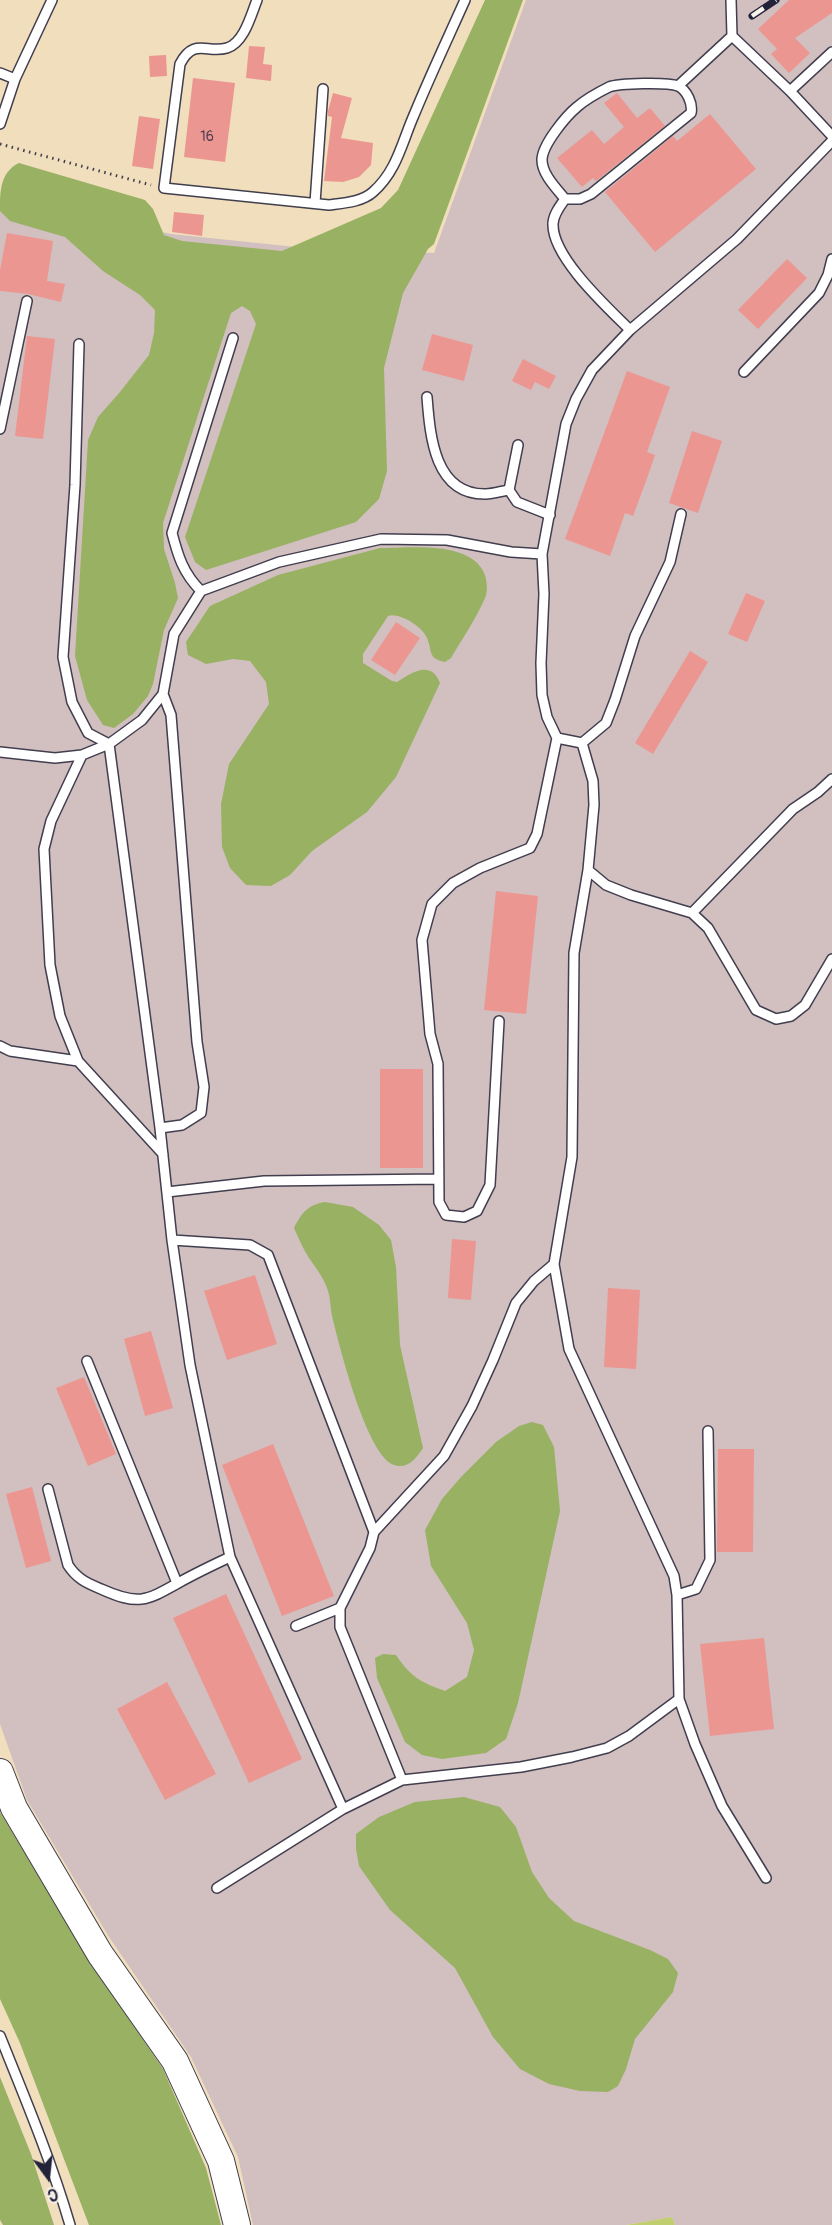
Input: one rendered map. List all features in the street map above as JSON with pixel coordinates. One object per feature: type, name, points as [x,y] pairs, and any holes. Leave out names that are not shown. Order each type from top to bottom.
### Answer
[{"type":"main road","points":[[0,1772],[14,1808],[100,1954],[175,2061],[221,2162],[237,2225]]},
{"type":"lane","points":[[0,124],[15,79],[52,0]]},
{"type":"lane","points":[[257,0],[241,37],[227,48],[193,49],[185,55],[180,64],[164,188],[329,205],[353,201],[372,193],[398,161],[413,117],[465,0]]},
{"type":"lane","points":[[731,0],[732,36],[790,91],[832,136]]},
{"type":"lane","points":[[678,86],[732,36]]},
{"type":"lane","points":[[790,91],[832,52]]},
{"type":"lane","points":[[0,73],[15,79]]},
{"type":"lane","points":[[642,83],[678,86],[691,102],[691,113],[591,194],[580,199],[565,199],[544,169],[542,159],[544,148],[577,106],[611,86],[642,83]]},
{"type":"lane","points":[[315,203],[323,89]]},
{"type":"lane","points":[[499,1021],[490,1185],[477,1211],[464,1217],[446,1215],[439,1202],[438,1064],[430,1034],[422,940],[432,904],[453,883],[480,868],[530,848],[537,834],[557,738],[547,717],[543,695],[542,554],[566,424],[576,399],[592,370],[630,330],[737,239],[832,141]]},
{"type":"lane","points":[[565,199],[552,221],[553,233],[560,248],[583,282],[630,330]]},
{"type":"lane","points":[[744,372],[819,293],[828,275],[832,259]]},
{"type":"lane","points":[[0,429],[27,301]]},
{"type":"lane","points":[[201,591],[188,577],[172,533],[233,338]]},
{"type":"lane","points":[[80,344],[75,485],[63,657],[72,702],[88,733],[109,744]]},
{"type":"lane","points":[[428,397],[430,431],[437,462],[451,481],[469,492],[486,494],[509,490]]},
{"type":"lane","points":[[518,445],[509,490],[517,502],[550,515]]},
{"type":"lane","points":[[582,743],[606,723],[635,636],[669,562],[681,514]]},
{"type":"lane","points":[[0,752],[55,758],[82,755],[109,744],[142,720],[163,694],[174,634],[201,591],[279,562],[381,539],[447,540],[511,552],[542,554]]},
{"type":"lane","points":[[160,1128],[182,1125],[201,1113],[204,1087],[197,1042],[171,715],[163,694]]},
{"type":"lane","points":[[557,738],[582,743]]},
{"type":"lane","points":[[582,743],[593,781],[594,805],[588,870],[574,952],[572,1157],[554,1264],[569,1349],[674,1576],[677,1595],[679,1699],[695,1744],[722,1806],[766,1878]]},
{"type":"lane","points":[[109,744],[160,1128],[171,1240],[190,1365],[230,1557],[343,1809]]},
{"type":"lane","points":[[82,755],[51,821],[44,849],[50,965],[60,1016],[78,1061],[163,1154]]},
{"type":"lane","points":[[692,913],[793,809],[832,779]]},
{"type":"lane","points":[[588,870],[606,885],[615,889],[692,913],[708,928],[756,1010],[776,1019],[791,1016],[806,1005],[832,959]]},
{"type":"lane","points":[[0,1046],[10,1051],[78,1061]]},
{"type":"lane","points":[[167,1192],[264,1181],[439,1179]]},
{"type":"lane","points":[[171,1240],[250,1245],[268,1255],[374,1532]]},
{"type":"lane","points":[[402,1780],[340,1627],[340,1608],[370,1548],[374,1532],[444,1456],[472,1406],[516,1303],[534,1281],[554,1264]]},
{"type":"lane","points":[[87,1361],[177,1583]]},
{"type":"lane","points":[[677,1595],[696,1589],[710,1560],[708,1431]]},
{"type":"lane","points":[[48,1489],[68,1565],[81,1580],[120,1598],[140,1600],[158,1595],[230,1557]]},
{"type":"lane","points":[[296,1626],[340,1608]]},
{"type":"lane","points":[[217,1888],[343,1809],[402,1780],[521,1767],[607,1748],[629,1736],[679,1699]]},
{"type":"lane","points":[[0,2036],[54,2173],[70,2225]]},
{"type":"path","points":[[0,144],[164,188]]},
{"type":"shaded area","points":[[526,0],[832,0],[832,2225],[675,2225],[672,2217],[626,2225],[253,2225],[238,2157],[191,2057],[109,1937],[27,1800],[0,1724],[0,198],[171,234],[296,247],[434,253]]},
{"type":"green space","points":[[485,0],[523,0],[434,244],[428,249],[403,293],[384,368],[387,471],[379,499],[356,522],[206,570],[195,562],[185,537],[256,324],[250,311],[242,306],[231,313],[163,523],[164,549],[178,598],[164,630],[153,684],[148,696],[133,714],[114,728],[103,725],[87,700],[75,656],[88,440],[98,417],[149,355],[154,333],[155,310],[140,295],[103,271],[65,237],[10,221],[0,211],[2,183],[5,177],[19,163],[145,200],[153,209],[164,235],[182,241],[282,251],[381,208],[398,190]]},
{"type":"green space","points":[[380,548],[439,548],[467,556],[478,564],[485,575],[487,593],[451,658],[445,662],[435,659],[425,634],[416,625],[398,616],[388,616],[363,654],[363,663],[392,681],[397,682],[414,672],[426,670],[431,671],[440,683],[396,777],[367,812],[312,851],[290,875],[271,886],[246,885],[230,868],[222,847],[221,804],[229,764],[269,704],[266,682],[250,661],[233,659],[206,664],[188,655],[186,642],[210,606],[278,575]]},
{"type":"green space","points":[[325,1202],[353,1207],[379,1225],[391,1240],[396,1267],[400,1345],[423,1448],[412,1462],[404,1466],[394,1465],[384,1457],[365,1423],[342,1353],[327,1288],[304,1250],[294,1228],[306,1210]]},
{"type":"green space","points":[[532,1422],[543,1425],[554,1447],[560,1511],[518,1703],[506,1739],[486,1753],[442,1759],[422,1755],[405,1742],[377,1678],[375,1658],[383,1654],[396,1655],[406,1669],[417,1678],[445,1691],[467,1677],[474,1650],[467,1623],[431,1566],[425,1530],[442,1499],[461,1477],[496,1442],[519,1426]]},
{"type":"green space","points":[[464,1797],[500,1807],[516,1827],[532,1872],[549,1898],[574,1921],[668,1959],[678,1973],[673,1992],[635,2039],[618,2086],[608,2092],[580,2091],[549,2084],[520,2069],[493,2037],[455,1968],[390,1910],[359,1866],[356,1834],[379,1817],[415,1802]]},
{"type":"green space","points":[[0,1812],[87,1957],[163,2069],[206,2168],[221,2225],[89,2225],[20,2043],[0,1999]]},
{"type":"green space","points":[[0,2077],[31,2154],[54,2225],[3,2225],[0,2220]]},
{"type":"green space","points":[[672,2217],[675,2225],[626,2225]]},
{"type":"building","points":[[789,0],[832,0],[832,13],[795,38],[810,53],[789,73],[771,54],[777,49],[758,29]]},
{"type":"building","points":[[249,46],[265,47],[263,64],[272,65],[271,81],[246,78]]},
{"type":"building","points":[[166,55],[167,76],[150,77],[149,56]]},
{"type":"building","points":[[193,78],[235,83],[225,162],[184,157]]},
{"type":"building","points":[[333,93],[352,98],[341,138],[373,143],[371,165],[359,177],[343,182],[324,181],[332,117],[328,116],[328,111]]},
{"type":"building","points":[[617,93],[637,118],[650,108],[665,126],[596,181],[593,178],[582,187],[557,158],[592,130],[604,144],[624,127],[604,103]]},
{"type":"building","points":[[710,114],[756,169],[655,252],[605,192],[673,136],[677,141]]},
{"type":"building","points":[[139,116],[160,119],[153,169],[132,166]]},
{"type":"building","points":[[174,212],[204,215],[202,236],[172,232]]},
{"type":"building","points":[[7,233],[53,241],[47,281],[65,284],[61,302],[28,294],[0,291],[0,270]]},
{"type":"building","points":[[787,259],[807,278],[758,329],[738,310]]},
{"type":"building","points":[[432,334],[473,345],[464,381],[422,370]]},
{"type":"building","points":[[27,336],[55,339],[43,439],[15,436]]},
{"type":"building","points":[[523,359],[556,376],[549,389],[535,382],[531,390],[512,381]]},
{"type":"building","points":[[627,371],[670,387],[647,452],[655,455],[646,481],[633,516],[625,513],[610,556],[565,539]]},
{"type":"building","points":[[692,431],[722,441],[698,513],[669,503]]},
{"type":"building","points":[[746,593],[765,601],[747,642],[728,634]]},
{"type":"building","points":[[396,622],[420,638],[395,675],[371,660]]},
{"type":"building","points":[[690,651],[708,662],[653,754],[635,743]]},
{"type":"building","points":[[496,891],[538,896],[526,1014],[484,1010]]},
{"type":"building","points":[[380,1069],[423,1069],[423,1168],[380,1168]]},
{"type":"building","points":[[452,1239],[476,1241],[471,1300],[448,1298]]},
{"type":"building","points":[[255,1275],[277,1344],[227,1360],[204,1291]]},
{"type":"building","points":[[608,1288],[640,1290],[636,1369],[604,1367]]},
{"type":"building","points":[[151,1331],[173,1408],[145,1416],[124,1339]]},
{"type":"building","points":[[84,1377],[116,1454],[88,1466],[56,1388]]},
{"type":"building","points":[[273,1444],[334,1596],[282,1616],[222,1465]]},
{"type":"building","points":[[718,1449],[754,1449],[753,1552],[717,1552]]},
{"type":"building","points":[[32,1487],[51,1561],[26,1568],[6,1494]]},
{"type":"building","points":[[226,1594],[302,1759],[249,1783],[173,1618]]},
{"type":"building","points":[[764,1638],[774,1729],[710,1736],[700,1644]]},
{"type":"building","points":[[167,1682],[216,1774],[165,1800],[117,1709]]},
{"type":"railway","points":[[752,16],[776,0]]}]
